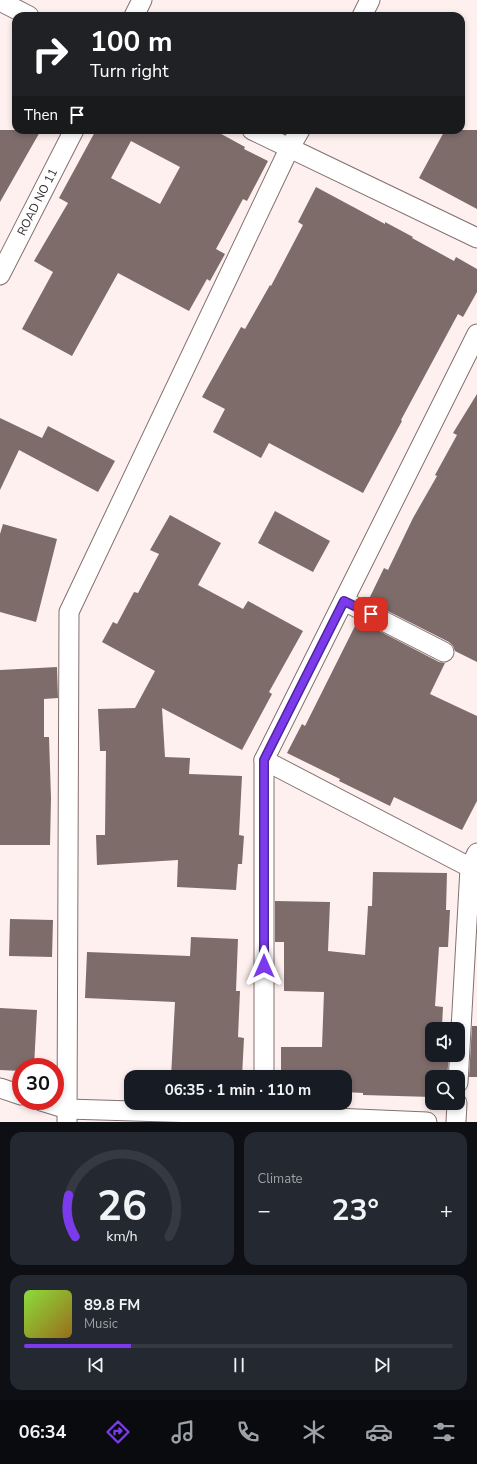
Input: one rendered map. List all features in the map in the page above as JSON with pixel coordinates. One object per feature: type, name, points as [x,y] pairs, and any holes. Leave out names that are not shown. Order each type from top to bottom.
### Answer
[{"type":"street","points":[[136,12],[142,0]]},
{"type":"street","points":[[364,12],[370,0]]},
{"type":"street","points":[[0,1],[21,12]]},
{"type":"street","name":"ROAD NO 11","points":[[0,275],[72,134]]},
{"type":"street","points":[[260,134],[477,238]]},
{"type":"street","points":[[67,1116],[69,612],[289,149],[298,134]]},
{"type":"street","points":[[264,1070],[264,760],[477,334]]},
{"type":"street","points":[[344,601],[444,652]]},
{"type":"street","points":[[264,760],[475,864],[459,1070]]},
{"type":"street","points":[[0,1088],[12,1092]]},
{"type":"street","points":[[57,1110],[67,1116],[264,1113],[427,1122]]},
{"type":"street","points":[[456,1122],[457,1110]]},
{"type":"building","points":[[0,130],[12,130],[12,134],[39,134],[0,202]]},
{"type":"building","points":[[465,130],[477,130],[477,209],[419,178],[443,134],[465,134]]},
{"type":"building","points":[[94,134],[221,134],[245,147],[244,149],[268,161],[247,201],[243,199],[216,249],[225,254],[210,281],[207,279],[189,311],[118,273],[72,356],[22,329],[53,272],[34,261],[68,203],[59,198]],"holes":[[[131,141],[180,167],[160,204],[111,178]]]},
{"type":"building","points":[[316,187],[385,224],[385,222],[413,237],[412,238],[454,261],[456,257],[477,269],[477,292],[463,317],[458,314],[363,493],[269,443],[261,458],[213,432],[225,409],[202,397],[241,327],[245,329],[270,285],[271,286],[303,225],[298,222]]},
{"type":"building","points":[[477,394],[477,662],[455,651],[449,642],[368,601],[384,568],[388,570],[413,518],[437,476],[435,475],[457,435],[453,433]]},
{"type":"building","points":[[0,418],[42,438],[48,426],[115,461],[98,492],[19,450],[0,490]]},
{"type":"building","points":[[275,511],[330,541],[313,572],[258,543]]},
{"type":"building","points":[[170,515],[221,543],[198,585],[243,609],[248,601],[303,631],[269,692],[272,694],[242,750],[162,708],[165,757],[190,758],[189,774],[242,776],[239,835],[244,836],[242,864],[238,864],[236,890],[177,887],[178,860],[97,865],[96,835],[105,835],[106,751],[100,751],[98,709],[135,708],[155,671],[102,642],[113,622],[117,624],[134,592],[138,593],[159,554],[150,550]]},
{"type":"building","points":[[3,524],[57,539],[36,622],[0,612],[0,534]]},
{"type":"building","points":[[358,620],[439,662],[445,663],[430,694],[477,716],[477,801],[462,830],[394,797],[390,806],[287,753],[302,724],[305,726]]},
{"type":"building","points":[[57,667],[58,698],[44,699],[44,737],[49,737],[51,798],[50,845],[0,845],[0,670]]},
{"type":"building","points":[[373,872],[447,873],[446,910],[450,910],[448,947],[439,947],[435,1006],[443,1007],[442,1022],[425,1022],[425,1062],[448,1062],[448,1070],[425,1070],[425,1097],[363,1095],[363,1093],[352,1092],[352,1070],[281,1070],[281,1047],[322,1047],[324,992],[284,991],[284,942],[275,942],[275,901],[330,902],[328,951],[365,955],[368,906],[372,906]]},
{"type":"building","points":[[10,919],[53,920],[52,957],[9,956]]},
{"type":"building","points":[[191,937],[238,939],[236,991],[240,991],[238,1037],[244,1038],[242,1070],[171,1070],[175,1002],[85,998],[87,952],[190,956]]},
{"type":"building","points":[[0,1008],[37,1010],[34,1058],[12,1058],[12,1071],[0,1070]]},
{"type":"building","points":[[472,1026],[477,1026],[477,1077],[469,1077]]},
{"type":"route","points":[[264,966],[264,760],[344,601],[371,614]]}]
